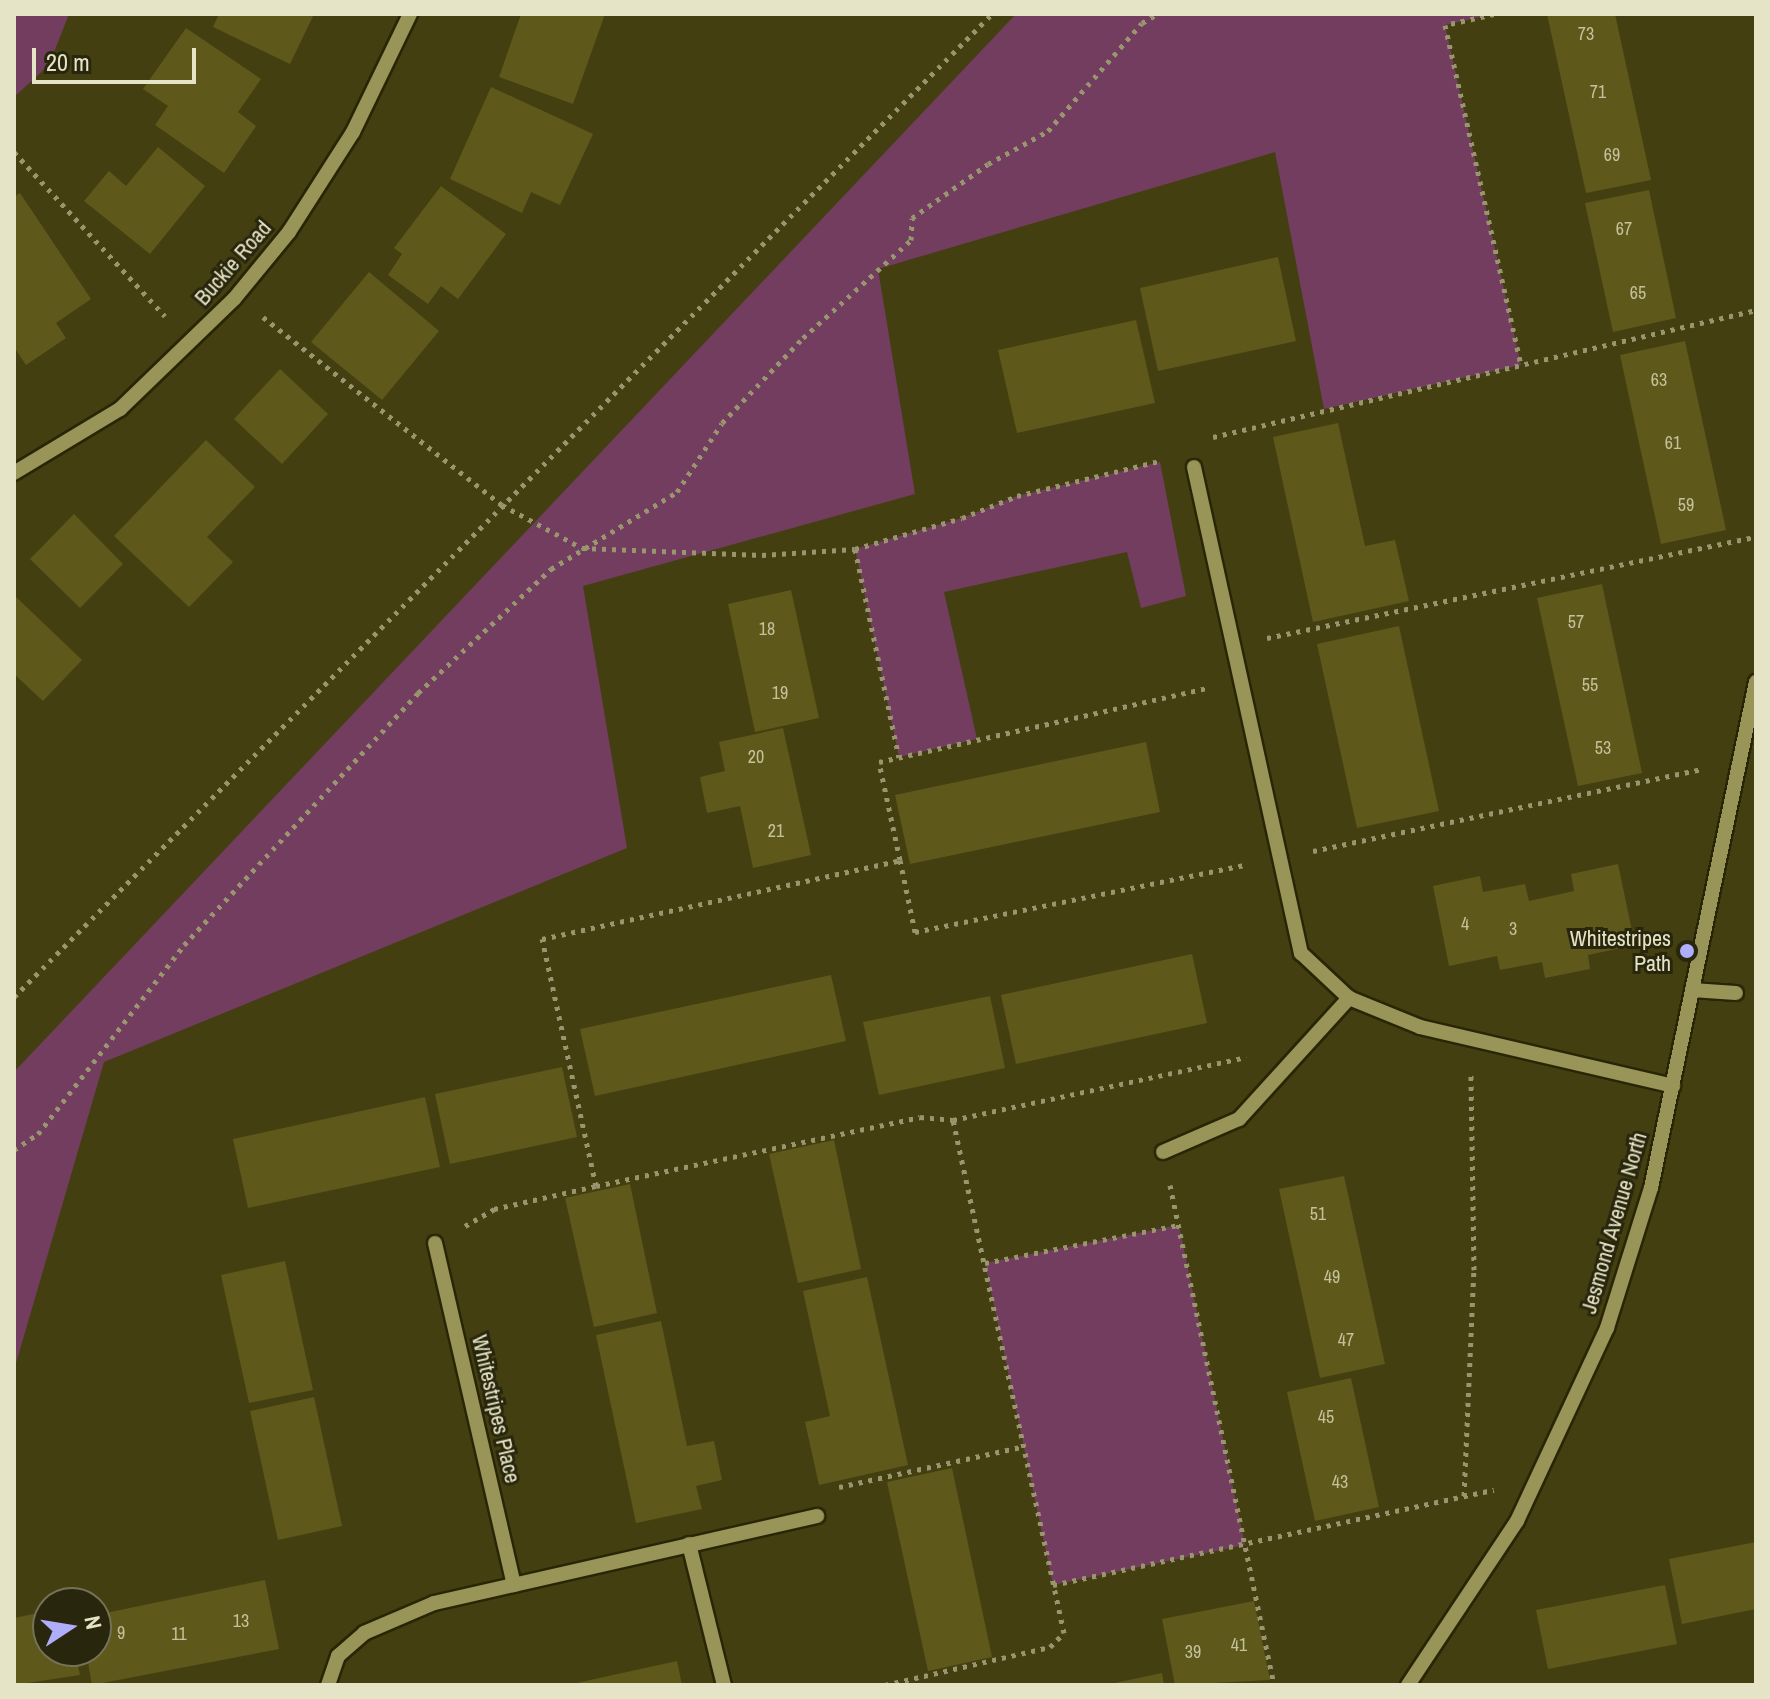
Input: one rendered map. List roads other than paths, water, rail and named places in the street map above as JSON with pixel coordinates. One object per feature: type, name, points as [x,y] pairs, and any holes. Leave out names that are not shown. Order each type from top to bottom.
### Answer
[{"type":"street","name":"Buckie Road","points":[[14,473],[120,409],[234,299],[289,232],[353,132],[410,14]]},
{"type":"street","points":[[1194,467],[1301,953],[1349,998],[1420,1027],[1470,1036],[1673,1086]]},
{"type":"street","name":"Jesmond Avenue North","points":[[1408,1685],[1517,1521],[1607,1328],[1651,1188],[1756,682]]},
{"type":"street","points":[[1692,990],[1736,993]]},
{"type":"street","points":[[1163,1152],[1239,1119],[1313,1043],[1349,998]]},
{"type":"street","name":"Whitestripes Place","points":[[435,1243],[514,1585]]},
{"type":"street","points":[[328,1685],[338,1656],[364,1633],[434,1603],[817,1516]]},
{"type":"street","points":[[689,1544],[724,1685]]},
{"type":"place","name":"Whitestripes Path","points":[[1687,951]]}]
